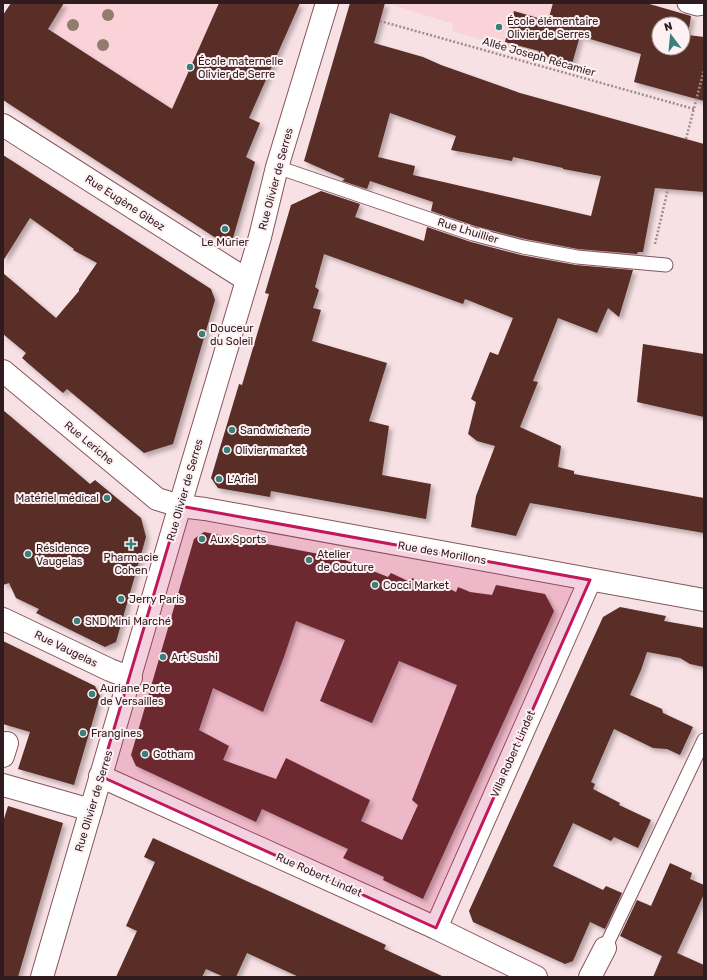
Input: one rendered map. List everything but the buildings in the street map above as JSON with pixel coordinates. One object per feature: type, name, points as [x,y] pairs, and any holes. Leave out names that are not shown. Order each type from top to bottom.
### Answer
[{"type":"street","name":"Rue Olivier de Serres","points":[[42,977],[100,776],[240,307],[260,237],[277,167],[327,3]]},
{"type":"street","points":[[687,3],[698,6],[704,4]]},
{"type":"street","name":"Rue Eugène Gibez","points":[[3,125],[247,280]]},
{"type":"street","name":"Rue Leriche","points":[[3,371],[157,499],[180,506]]},
{"type":"street","name":"Rue des Morillons","points":[[180,506],[704,600]]},
{"type":"street","name":"Villa Robert Lindet","points":[[436,928],[590,580]]},
{"type":"street","name":"Rue Vaugelas","points":[[3,619],[130,678]]},
{"type":"street","name":"Rue Robert Lindet","points":[[100,776],[436,928],[536,977]]},
{"type":"street","points":[[3,785],[91,810]]},
{"type":"street","points":[[590,977],[605,948]]},
{"type":"lane","name":"Rue Lhuillier","points":[[277,167],[473,234],[523,247],[577,257],[666,265]]},
{"type":"lane","points":[[605,948],[704,740]]},
{"type":"path","name":"Allée Joseph Récamier","points":[[380,21],[694,109]]},
{"type":"path","points":[[686,139],[704,70]]},
{"type":"path","points":[[656,238],[668,189]]},
{"type":"highlighted area","points":[[180,506],[590,580],[436,928],[100,776]]},
{"type":"shaded area","name":"École maternelle Olivier de Serre","points":[[64,3],[300,3],[249,118],[260,123],[246,157],[48,28]]},
{"type":"shaded area","name":"École élémentaire Olivier de Serres","points":[[386,3],[553,3],[539,51],[532,49],[530,54],[452,31],[453,24]]},
{"type":"place","name":"École élémentaire Olivier de Serres","points":[[499,27]]},
{"type":"place","name":"École maternelle Olivier de Serre","points":[[190,67]]},
{"type":"place","name":"Le Mûrier","points":[[225,229]]},
{"type":"place","name":"Douceur du Soleil","points":[[202,334]]},
{"type":"place","name":"Sandwicherie","points":[[232,430]]},
{"type":"place","name":"Olivier market","points":[[227,450]]},
{"type":"place","name":"L'Ariel","points":[[219,479]]},
{"type":"place","name":"Matériel médical","points":[[107,498]]},
{"type":"place","name":"Aux Sports","points":[[202,539]]},
{"type":"place","name":"Pharmacie Cohen","points":[[131,544]]},
{"type":"place","name":"Résidence Vaugelas","points":[[28,554]]},
{"type":"place","name":"Atelier de Couture","points":[[309,560]]},
{"type":"place","name":"Cocci Market","points":[[375,585]]},
{"type":"place","name":"Jerry Paris","points":[[121,599]]},
{"type":"place","name":"SND Mini Marché","points":[[77,621]]},
{"type":"place","name":"Art Sushi","points":[[163,657]]},
{"type":"place","name":"Auriane Porte de Versailles","points":[[92,694]]},
{"type":"place","name":"Frangines","points":[[83,733]]},
{"type":"place","name":"Gotham","points":[[145,754]]}]
